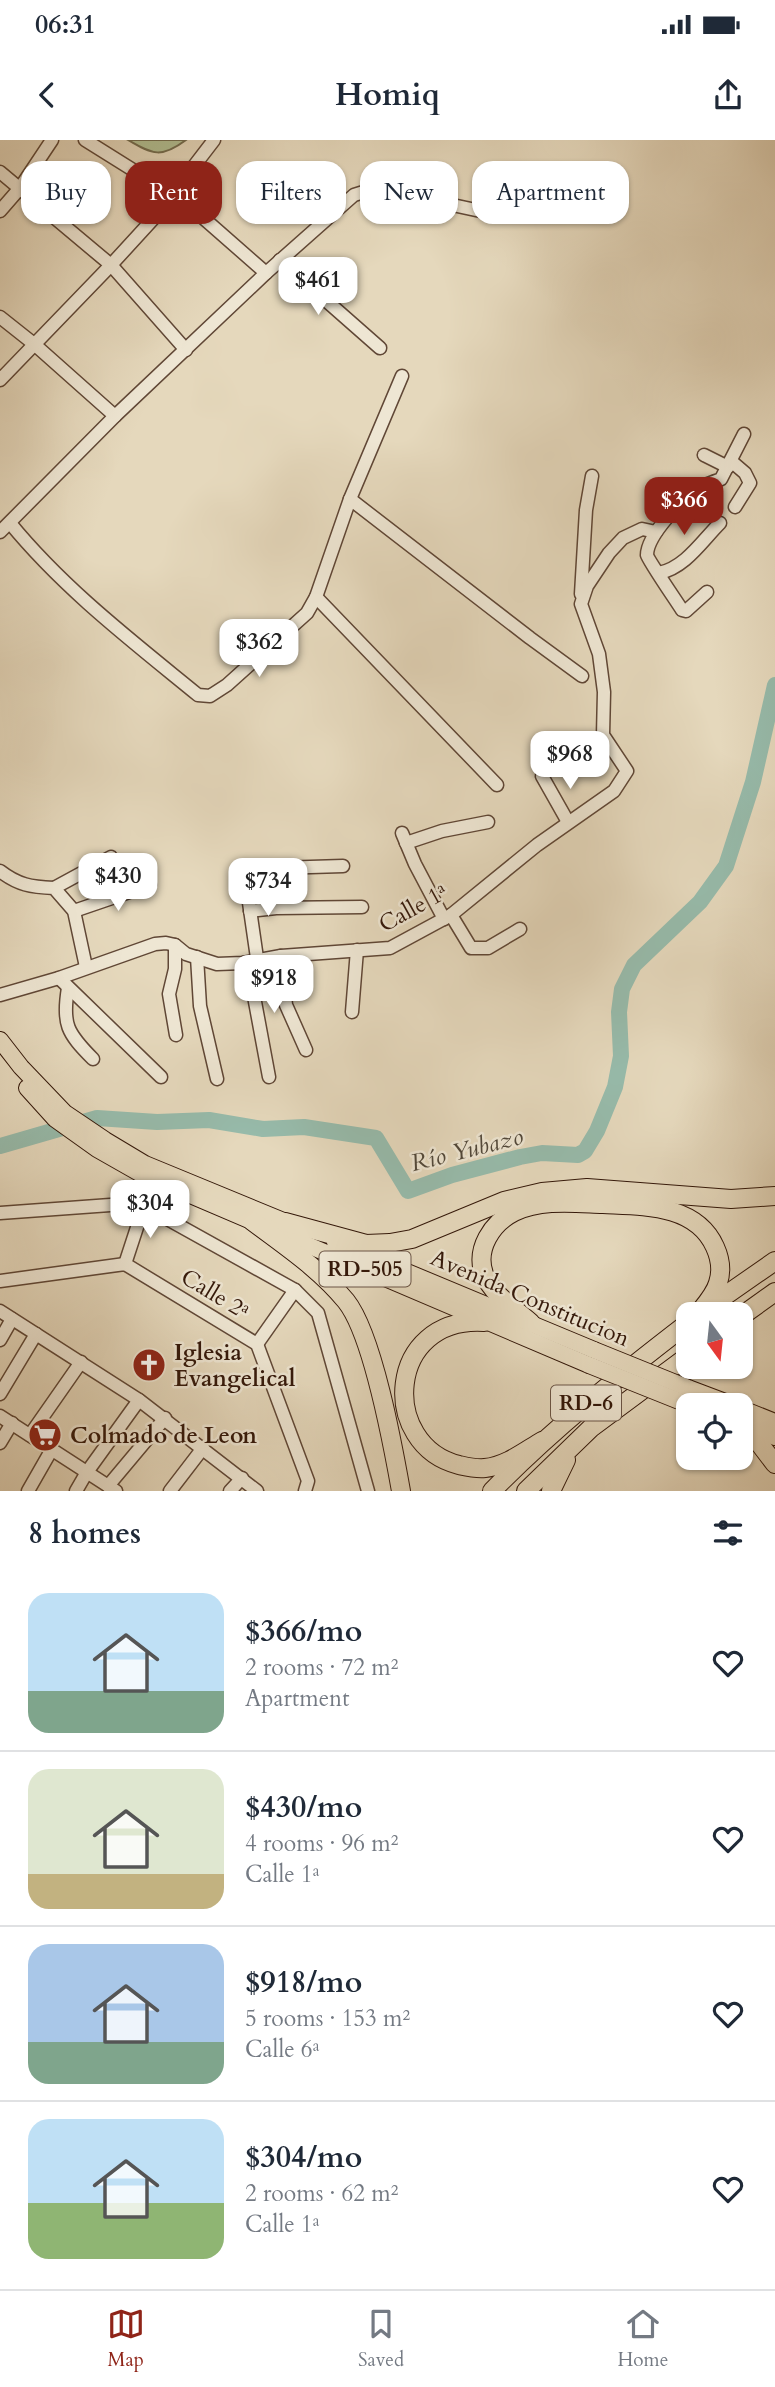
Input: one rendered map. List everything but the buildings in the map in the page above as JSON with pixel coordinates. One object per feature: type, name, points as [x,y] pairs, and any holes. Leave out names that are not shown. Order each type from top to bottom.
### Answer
[{"type":"highway","points":[[285,1222],[366,1244],[390,1243],[412,1239],[504,1201],[542,1192],[587,1188],[731,1199],[775,1196]]},
{"type":"highway","points":[[531,1323],[492,1288],[484,1274],[483,1248],[494,1227],[514,1212],[552,1203],[656,1208],[685,1214],[697,1223],[714,1244],[719,1258],[718,1286],[707,1302]]},
{"type":"highway","points":[[252,1221],[316,1269],[347,1303],[357,1320],[366,1342],[378,1388],[401,1491]]},
{"type":"highway","points":[[716,1302],[775,1261]]},
{"type":"highway","points":[[753,1308],[775,1292]]},
{"type":"highway","points":[[753,1311],[775,1302]]},
{"type":"highway","points":[[484,1322],[454,1323],[425,1339],[407,1370],[405,1384],[406,1410],[413,1429],[439,1457],[475,1469],[498,1465],[542,1441]]},
{"type":"highway","name":"RD-6","points":[[492,1491],[542,1441],[608,1384],[676,1332]]},
{"type":"highway","name":"RD-6","points":[[526,1491],[591,1428],[676,1365]]},
{"type":"highway","points":[[551,1491],[561,1467],[591,1428]]},
{"type":"highway","points":[[753,1437],[775,1464]]},
{"type":"main road","name":"Avenida Constitucion","points":[[0,1040],[60,1116],[143,1169],[285,1222],[531,1323],[591,1357],[676,1394]]},
{"type":"main road","name":"RD-505","points":[[0,1058],[60,1116]]},
{"type":"main road","name":"RD-505","points":[[143,1169],[252,1221],[484,1322],[591,1357]]},
{"type":"main road","points":[[753,1413],[775,1422]]},
{"type":"main road","points":[[753,1429],[775,1437]]},
{"type":"street","points":[[0,211],[20,188],[52,140]]},
{"type":"street","points":[[85,140],[125,165]]},
{"type":"street","points":[[198,161],[214,140]]},
{"type":"street","points":[[0,172],[111,265],[186,350]]},
{"type":"street","points":[[402,376],[350,499],[316,597],[307,613],[227,685],[211,696],[198,695],[5,528],[115,416],[266,272],[354,195],[370,190],[391,193],[411,201],[472,209]]},
{"type":"street","points":[[0,380],[149,224]]},
{"type":"street","points":[[211,224],[266,272]]},
{"type":"street","points":[[280,260],[380,348]]},
{"type":"street","points":[[0,317],[115,416]]},
{"type":"street","points":[[707,592],[684,611],[650,563],[647,553],[656,532],[678,506],[701,486],[720,479],[744,434]]},
{"type":"street","points":[[704,455],[745,473],[750,483],[735,507]]},
{"type":"street","points":[[581,604],[586,510],[593,476]]},
{"type":"street","points":[[350,499],[582,676]]},
{"type":"street","points":[[659,573],[680,564],[720,523]]},
{"type":"street","points":[[581,604],[587,586],[623,538],[642,529],[656,532]]},
{"type":"street","points":[[316,597],[497,785]]},
{"type":"street","name":"Calle 1ª","points":[[175,945],[186,954],[217,964],[257,958],[390,948],[447,917],[537,845],[614,791],[627,771],[603,735],[605,714],[600,662],[581,604]]},
{"type":"street","points":[[542,776],[569,822]]},
{"type":"street","points":[[488,822],[404,838],[415,864],[447,917],[471,948],[488,948],[520,929]]},
{"type":"street","points":[[0,871],[17,884],[54,888],[111,857]]},
{"type":"street","points":[[257,958],[246,882],[250,874],[278,868],[343,866]]},
{"type":"street","points":[[74,911],[150,885]]},
{"type":"street","points":[[54,888],[74,911],[86,967]]},
{"type":"street","points":[[250,911],[362,907]]},
{"type":"street","points":[[0,995],[63,983],[86,967],[155,944],[175,945],[175,969],[169,994],[176,1035]]},
{"type":"street","points":[[352,1012],[357,950]]},
{"type":"street","points":[[281,956],[286,1005],[306,1050]]},
{"type":"street","points":[[197,957],[200,1006],[217,1079]]},
{"type":"street","points":[[243,962],[253,992],[269,1077]]},
{"type":"street","points":[[63,983],[65,1021],[76,1042],[93,1059]]},
{"type":"street","points":[[63,983],[161,1077]]},
{"type":"street","points":[[0,1213],[124,1204],[144,1206],[295,1290],[318,1313],[368,1491]]},
{"type":"street","points":[[0,1281],[125,1264],[144,1206]]},
{"type":"street","name":"Calle 2ª","points":[[125,1264],[257,1344],[307,1481],[305,1491]]},
{"type":"street","points":[[257,1344],[295,1290]]},
{"type":"street","points":[[0,1311],[165,1418],[257,1491]]},
{"type":"street","points":[[0,1340],[12,1319]]},
{"type":"street","points":[[0,1394],[36,1334]]},
{"type":"street","points":[[30,1435],[81,1362]]},
{"type":"street","points":[[76,1491],[139,1400]]},
{"type":"street","points":[[0,1416],[112,1489],[165,1418]]},
{"type":"street","points":[[0,1443],[12,1423]]},
{"type":"street","points":[[170,1491],[202,1448]]},
{"type":"street","points":[[28,1491],[52,1449]]},
{"type":"street","points":[[230,1491],[242,1478]]},
{"type":"green space","points":[[128,140],[186,140],[170,150],[157,152],[144,149]]},
{"type":"waterway","name":"Río Yubazo","points":[[0,1146],[97,1118],[157,1122],[209,1120],[263,1129],[304,1127],[376,1138],[408,1191],[452,1175],[520,1157],[542,1153],[578,1155],[585,1151],[597,1131],[615,1087],[621,1056],[619,1012],[622,989],[634,965],[700,902],[726,866],[753,782],[775,685]]},
{"type":"place","name":"Iglesia Evangelical","points":[[149,1365]]},
{"type":"place","name":"Colmado de Leon","points":[[45,1435]]}]
